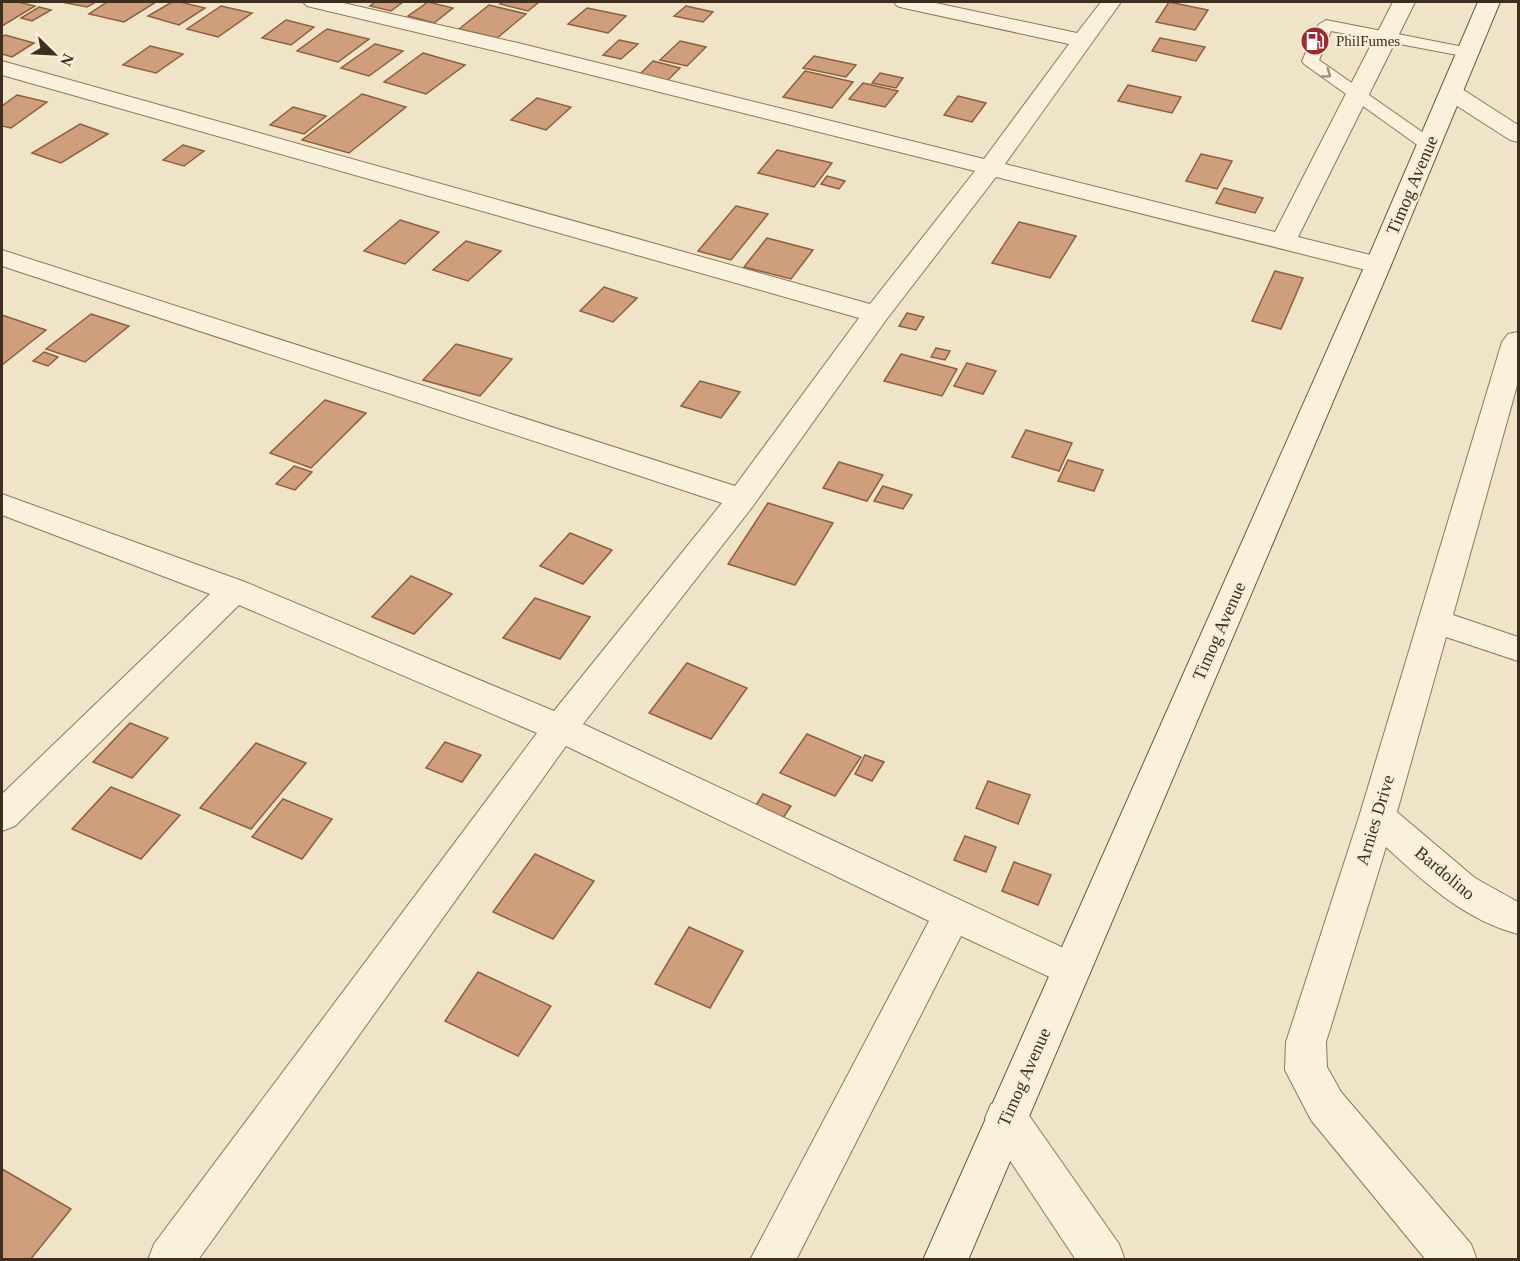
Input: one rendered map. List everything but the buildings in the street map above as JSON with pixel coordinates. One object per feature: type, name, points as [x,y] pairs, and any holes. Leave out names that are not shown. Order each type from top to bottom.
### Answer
[{"type":"street","points":[[314,2],[1378,265]]},
{"type":"street","points":[[904,2],[1083,41]]},
{"type":"street","points":[[170,1260],[560,728],[742,499],[876,314],[990,168],[1112,2]]},
{"type":"street","points":[[1283,241],[1404,2]]},
{"type":"street","name":"Timog Avenue","points":[[945,1260],[1378,265],[1489,2]]},
{"type":"street","points":[[2,68],[876,314]]},
{"type":"street","points":[[1451,92],[1518,135]]},
{"type":"street","points":[[2,258],[742,499]]},
{"type":"street","name":"Arnies Drive","points":[[1455,1260],[1326,1106],[1306,1070],[1306,1042],[1377,817],[1518,340]]},
{"type":"street","points":[[2,504],[234,590],[560,728],[1071,970]]},
{"type":"street","points":[[2,816],[234,590]]},
{"type":"street","points":[[1434,621],[1518,649]]},
{"type":"street","name":"Bardolino","points":[[1377,817],[1473,898],[1497,912],[1518,918]]},
{"type":"street","points":[[772,1260],[952,915]]},
{"type":"street","points":[[1006,1118],[1102,1260]]},
{"type":"lane","points":[[1429,145],[1310,61],[1326,25],[1468,52]]},
{"type":"place","name":"PhilFumes","points":[[1315,41]]}]
